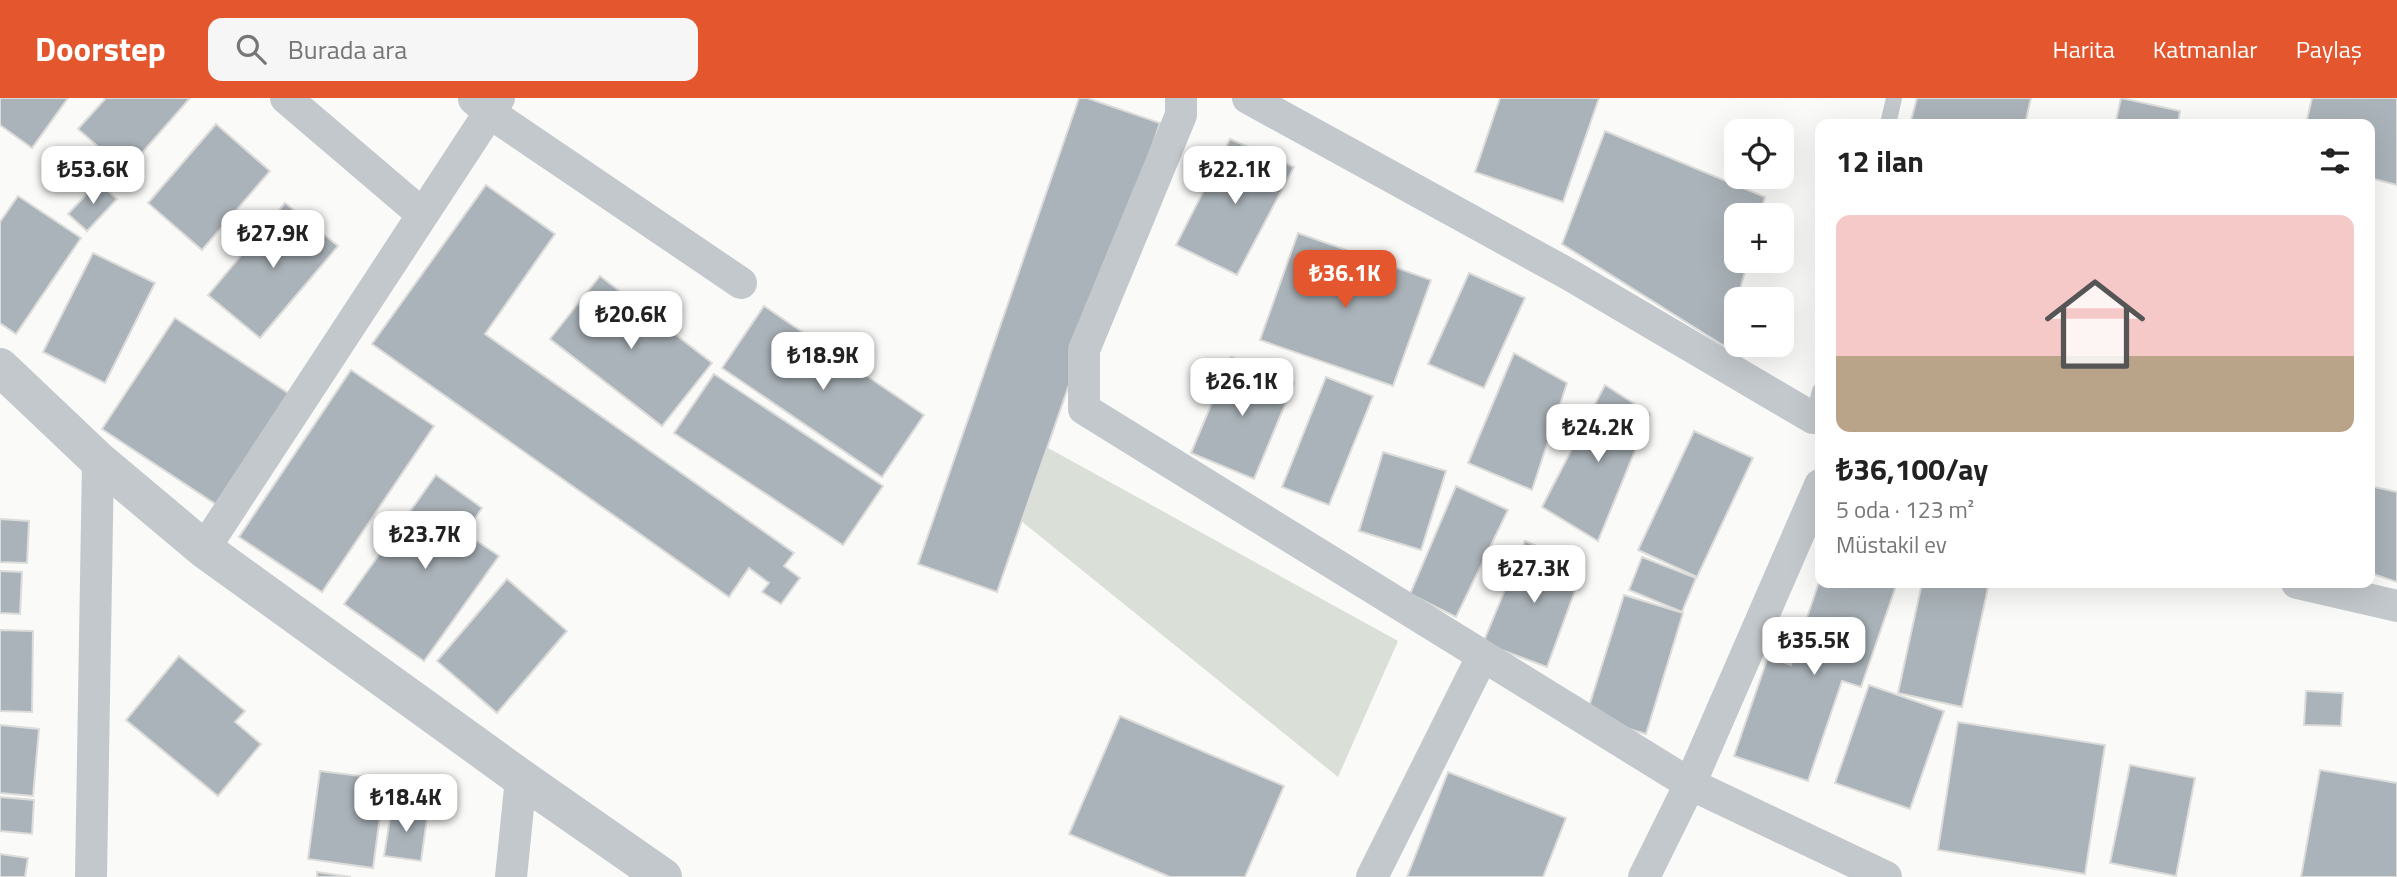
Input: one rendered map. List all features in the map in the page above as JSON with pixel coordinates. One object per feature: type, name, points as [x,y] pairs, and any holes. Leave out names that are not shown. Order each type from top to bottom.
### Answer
[{"type":"street","points":[[286,98],[422,214]]},
{"type":"street","points":[[1181,98],[1181,115],[1084,350],[1084,409],[1690,784],[1886,877]]},
{"type":"street","points":[[1248,98],[1815,407]]},
{"type":"street","points":[[204,549],[422,214],[487,103],[741,283]]},
{"type":"street","points":[[0,367],[98,460],[204,549],[663,877]]},
{"type":"street","points":[[92,877],[98,460]]},
{"type":"street","points":[[1644,877],[1690,784],[1815,496]]},
{"type":"street","points":[[2319,588],[2397,606]]},
{"type":"street","points":[[1372,877],[1482,657]]},
{"type":"street","points":[[511,877],[521,778]]},
{"type":"lane","points":[[1889,119],[1894,98]]},
{"type":"shaded area","points":[[1030,438],[1398,641],[1338,777],[1010,512]]},
{"type":"building","points":[[0,98],[68,98],[32,148],[0,125]]},
{"type":"building","points":[[106,98],[190,98],[126,171],[78,129]]},
{"type":"building","points":[[1079,98],[1087,98],[1160,123],[997,592],[918,564]]},
{"type":"building","points":[[1500,98],[1599,98],[1563,202],[1475,172]]},
{"type":"building","points":[[1917,98],[2031,98],[2026,119],[1911,119]]},
{"type":"building","points":[[2121,98],[2180,111],[2179,119],[2116,119]]},
{"type":"building","points":[[2312,98],[2397,98],[2397,185],[2375,179],[2375,119],[2307,119]]},
{"type":"building","points":[[216,124],[270,171],[202,250],[148,203]]},
{"type":"building","points":[[1605,131],[1724,180],[1724,189],[1746,189],[1765,197],[1763,203],[1724,203],[1724,273],[1745,273],[1741,287],[1724,287],[1724,346],[1562,244]]},
{"type":"building","points":[[1230,139],[1294,167],[1237,275],[1176,245]]},
{"type":"building","points":[[98,182],[117,199],[87,231],[68,214]]},
{"type":"building","points":[[486,185],[555,234],[485,334],[794,553],[784,566],[800,578],[781,604],[762,592],[769,583],[749,568],[729,597],[372,344]]},
{"type":"building","points":[[18,196],[81,238],[16,334],[0,323],[0,222]]},
{"type":"building","points":[[285,203],[338,246],[260,338],[208,295]]},
{"type":"building","points":[[1298,233],[1431,280],[1393,386],[1260,340]]},
{"type":"building","points":[[93,253],[155,283],[105,383],[43,352]]},
{"type":"building","points":[[1469,273],[1525,298],[1484,388],[1428,364]]},
{"type":"building","points":[[600,276],[712,363],[662,426],[550,339]]},
{"type":"building","points":[[764,306],[924,415],[882,477],[722,368]]},
{"type":"building","points":[[175,318],[294,397],[220,507],[102,429]]},
{"type":"building","points":[[1514,353],[1567,383],[1532,490],[1468,463]]},
{"type":"building","points":[[1231,357],[1294,383],[1254,479],[1191,453]]},
{"type":"building","points":[[351,370],[434,426],[322,592],[239,537]]},
{"type":"building","points":[[714,374],[883,486],[843,545],[674,433]]},
{"type":"building","points":[[1326,377],[1373,396],[1329,505],[1282,487]]},
{"type":"building","points":[[1605,385],[1650,414],[1598,541],[1542,507]]},
{"type":"building","points":[[1694,431],[1753,458],[1697,577],[1638,550]]},
{"type":"building","points":[[1383,452],[1446,471],[1421,550],[1359,531]]},
{"type":"building","points":[[436,475],[482,508],[465,533],[499,556],[424,661],[344,604]]},
{"type":"building","points":[[1456,486],[1508,510],[1456,617],[1410,594]]},
{"type":"building","points":[[2375,487],[2397,492],[2397,582],[2375,575]]},
{"type":"building","points":[[0,519],[29,521],[27,563],[0,562]]},
{"type":"building","points":[[1525,541],[1584,566],[1547,667],[1483,643]]},
{"type":"building","points":[[1642,557],[1696,578],[1682,612],[1629,590]]},
{"type":"building","points":[[0,571],[22,572],[20,614],[0,613]]},
{"type":"building","points":[[507,579],[567,631],[497,713],[437,661]]},
{"type":"building","points":[[1817,588],[1895,588],[1861,687],[1842,681],[1808,781],[1734,756],[1768,657],[1791,665]]},
{"type":"building","points":[[1921,588],[1988,588],[1962,707],[1898,693]]},
{"type":"building","points":[[1624,595],[1683,613],[1646,734],[1586,716]]},
{"type":"building","points":[[0,630],[33,631],[32,712],[0,711]]},
{"type":"building","points":[[179,656],[245,711],[235,722],[261,744],[218,796],[126,720]]},
{"type":"building","points":[[1869,685],[1944,711],[1910,809],[1835,783]]},
{"type":"building","points":[[2306,691],[2343,693],[2341,726],[2304,725]]},
{"type":"building","points":[[1120,716],[1284,786],[1245,877],[1170,877],[1069,834]]},
{"type":"building","points":[[1958,722],[2105,745],[2085,874],[1938,850]]},
{"type":"building","points":[[0,725],[39,729],[33,796],[0,793]]},
{"type":"building","points":[[2130,765],[2195,778],[2176,876],[2110,863]]},
{"type":"building","points":[[2320,770],[2397,783],[2397,877],[2301,877]]},
{"type":"building","points":[[320,771],[385,779],[373,868],[308,859]]},
{"type":"building","points":[[1448,772],[1566,818],[1543,877],[1407,877]]},
{"type":"building","points":[[0,797],[34,800],[32,834],[0,831]]},
{"type":"building","points":[[392,806],[428,811],[421,861],[384,856]]},
{"type":"building","points":[[0,854],[28,858],[25,877],[0,877]]},
{"type":"building","points":[[317,872],[351,877],[317,877]]}]
